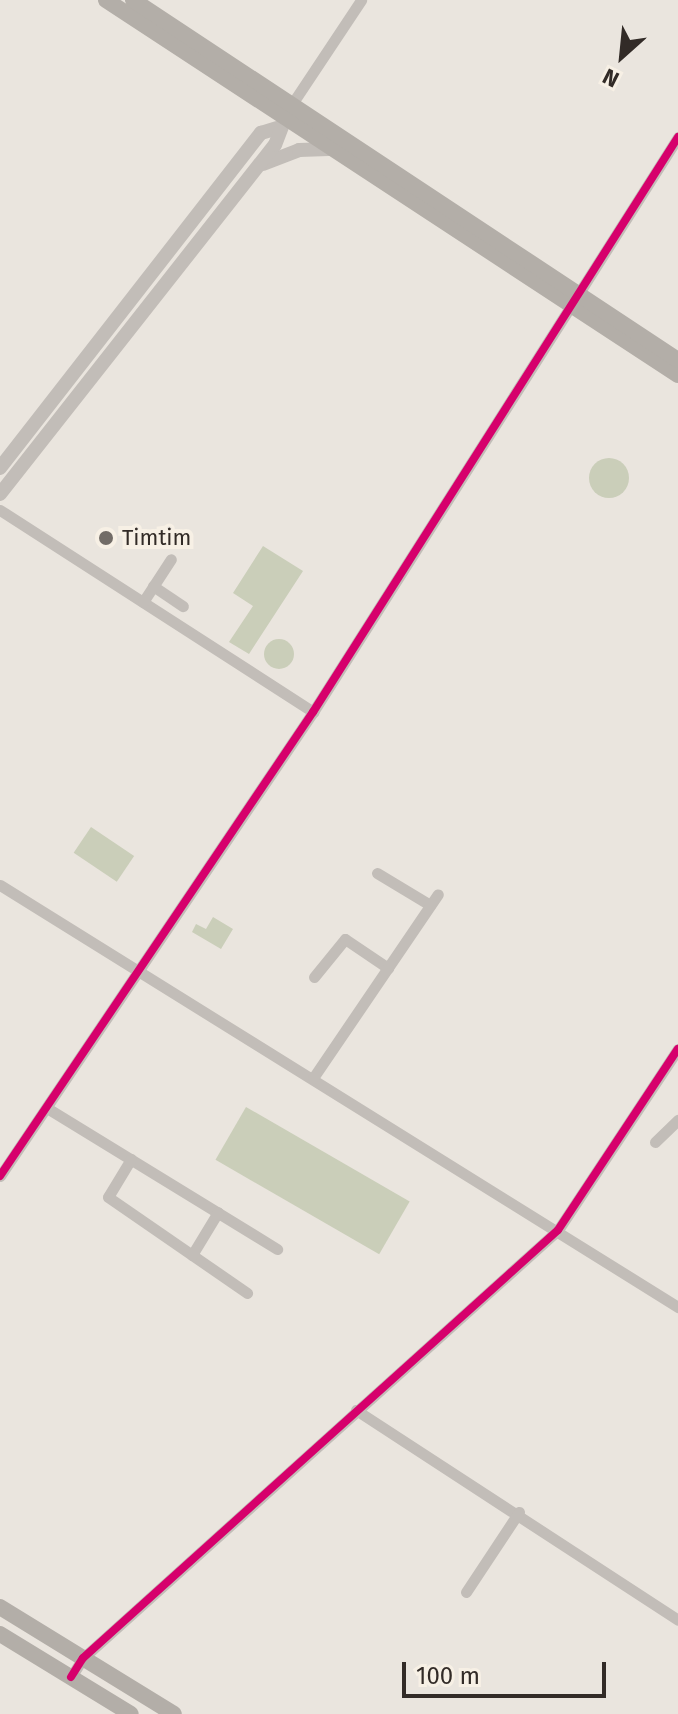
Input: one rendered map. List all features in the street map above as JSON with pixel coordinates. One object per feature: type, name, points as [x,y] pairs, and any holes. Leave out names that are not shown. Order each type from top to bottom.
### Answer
[{"type":"main road","points":[[106,0],[337,150],[678,360]]},
{"type":"main road","points":[[133,0],[285,116],[575,298],[678,375]]},
{"type":"main road","points":[[0,1607],[174,1714]]},
{"type":"main road","points":[[0,1634],[131,1714]]},
{"type":"street","points":[[0,494],[275,145],[285,116],[361,0]]},
{"type":"street","points":[[0,468],[261,133],[285,116]]},
{"type":"street","points":[[0,1176],[141,972],[313,712],[678,137]]},
{"type":"street","points":[[259,166],[299,150],[337,150]]},
{"type":"street","points":[[0,510],[313,712]]},
{"type":"street","points":[[143,602],[171,559]]},
{"type":"street","points":[[153,586],[183,606]]},
{"type":"street","points":[[377,873],[430,905]]},
{"type":"street","points":[[0,885],[678,1307]]},
{"type":"street","points":[[313,1078],[438,894]]},
{"type":"street","points":[[314,977],[345,939],[388,968]]},
{"type":"street","points":[[71,1677],[83,1658],[558,1230],[678,1049]]},
{"type":"street","points":[[47,1108],[277,1249]]},
{"type":"street","points":[[655,1142],[678,1120]]},
{"type":"street","points":[[131,1159],[108,1197],[247,1293]]},
{"type":"street","points":[[192,1255],[218,1212]]},
{"type":"street","points":[[356,1410],[519,1512],[678,1620]]},
{"type":"street","points":[[466,1592],[519,1512]]},
{"type":"green space","points":[[609,458],[623,464],[629,478],[623,492],[609,498],[595,492],[589,478],[595,464]]},
{"type":"green space","points":[[263,546],[303,571],[249,654],[229,642],[253,606],[233,593]]},
{"type":"green space","points":[[279,639],[290,643],[294,654],[290,665],[279,669],[268,665],[264,654],[268,643]]},
{"type":"green space","points":[[91,827],[134,856],[117,882],[74,853]]},
{"type":"green space","points":[[213,917],[233,929],[221,949],[192,932],[196,924],[206,929]]},
{"type":"green space","points":[[246,1107],[410,1202],[379,1254],[216,1160]]},
{"type":"cycle path","points":[[0,1176],[313,712],[678,137]]},
{"type":"cycle path","points":[[71,1677],[83,1658],[558,1230],[678,1049]]},
{"type":"place","name":"Timtim","points":[[106,538]]}]
